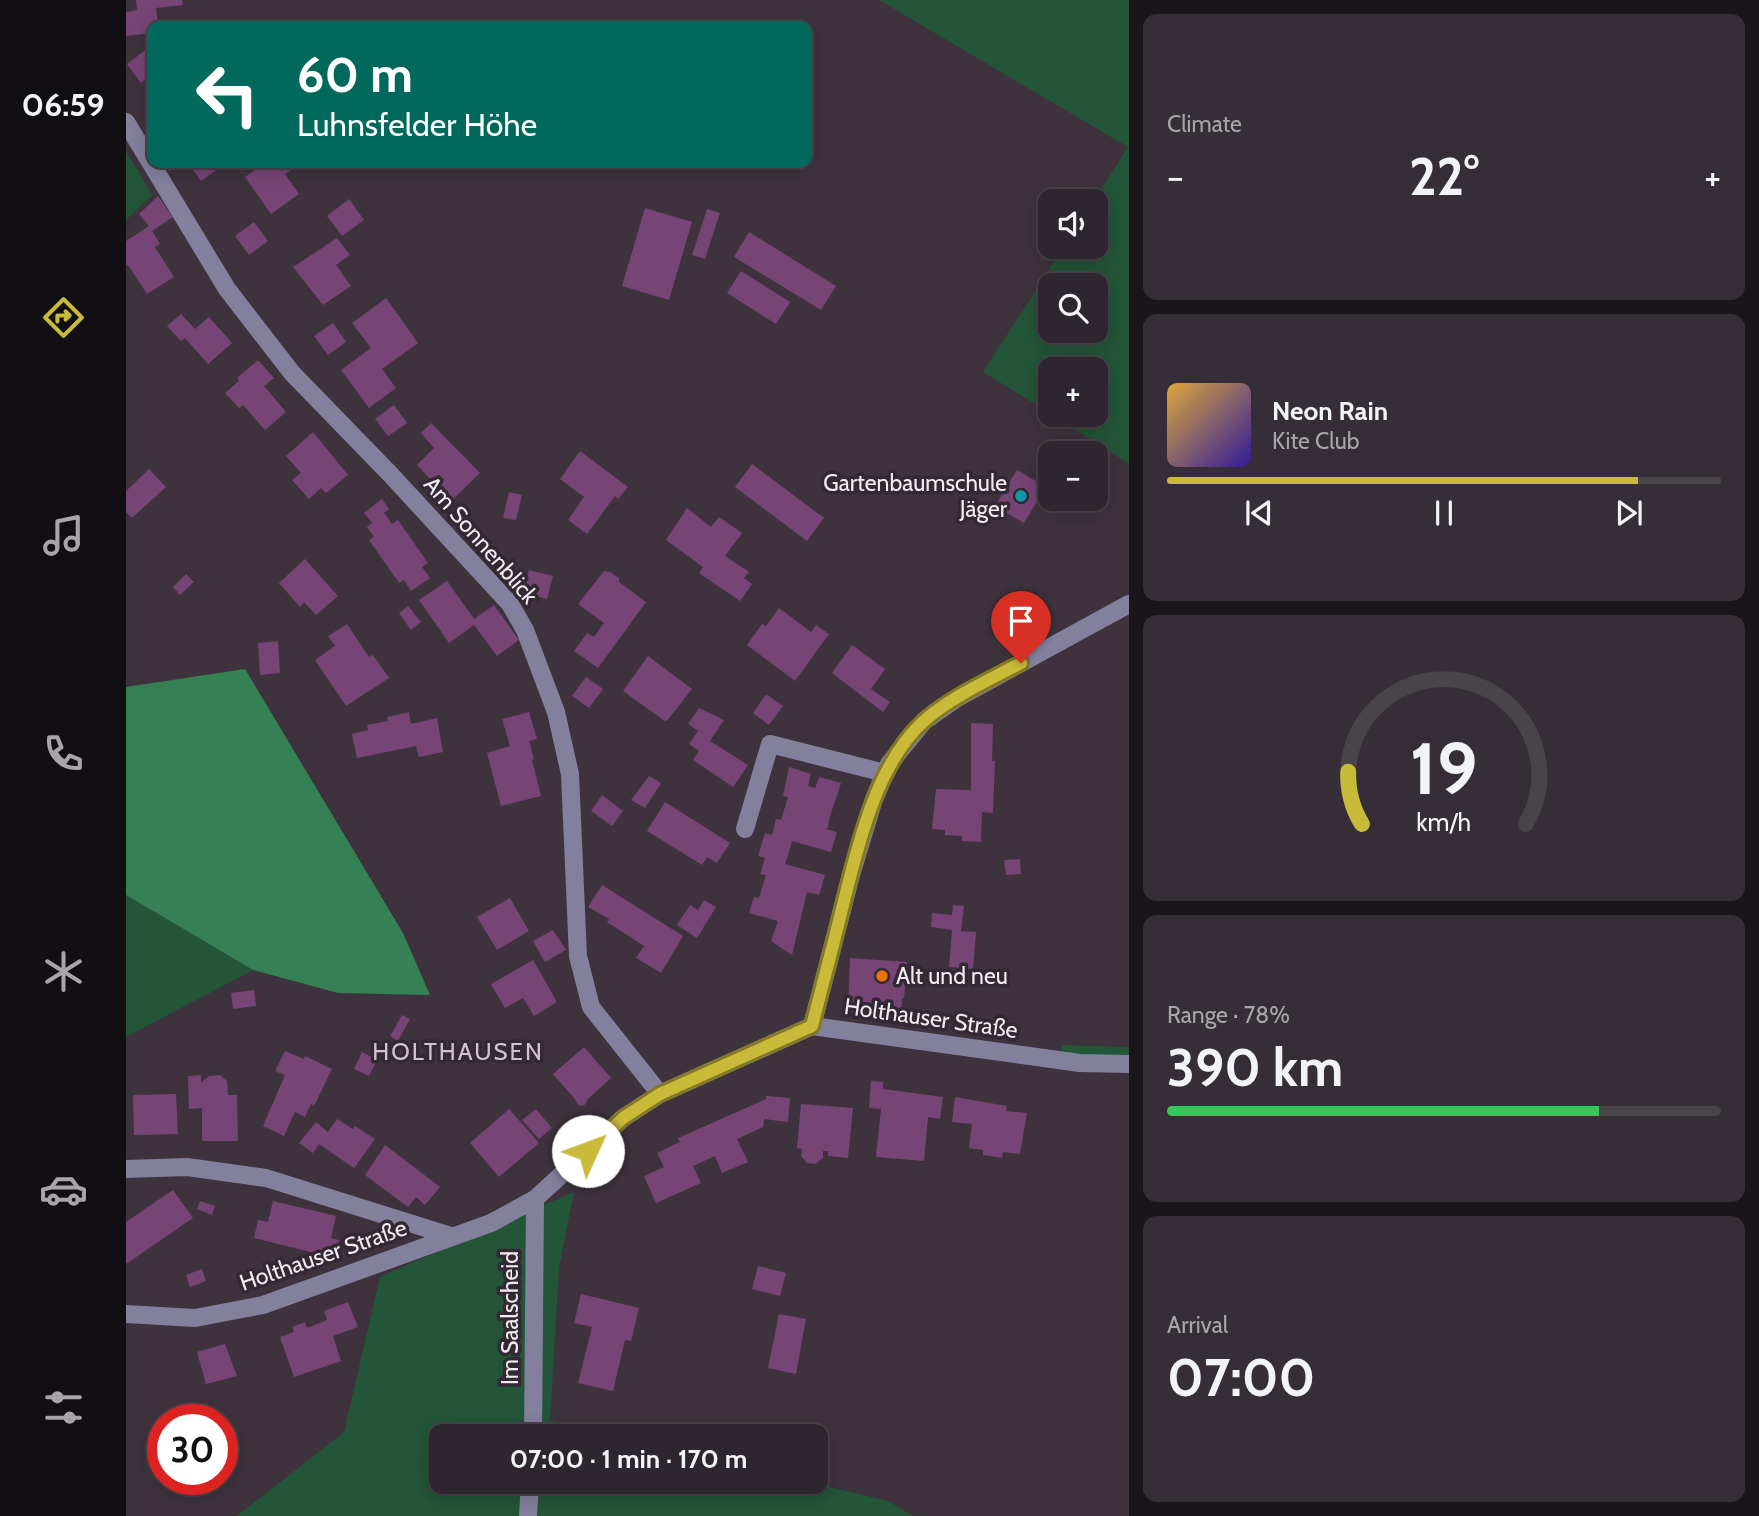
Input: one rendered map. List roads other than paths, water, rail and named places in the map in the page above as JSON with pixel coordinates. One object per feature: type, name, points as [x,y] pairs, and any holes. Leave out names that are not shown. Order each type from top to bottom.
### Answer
[{"type":"street","name":"Am Sonnenblick","points":[[126,122],[147,157]]},
{"type":"street","name":"Am Sonnenblick","points":[[154,168],[227,289],[292,373],[510,604],[525,630],[556,712],[570,774],[578,957],[592,1007],[660,1094]]},
{"type":"street","points":[[812,1026],[851,875],[874,799],[889,764],[924,721],[957,698],[1129,604]]},
{"type":"street","points":[[745,829],[770,744],[885,773]]},
{"type":"street","name":"Holthauser Straße","points":[[126,1314],[194,1318],[263,1305],[491,1223],[535,1199],[623,1118],[660,1094],[812,1026],[1080,1063],[1129,1064]]},
{"type":"street","name":"Holthauser Straße","points":[[126,1169],[187,1167],[266,1178],[452,1236]]},
{"type":"street","name":"Im Saalscheid","points":[[533,1424],[535,1199]]},
{"type":"street","points":[[528,1516],[529,1494]]},
{"type":"place","name":"Gartenbaumschule Jäger","points":[[1021,496]]},
{"type":"place","name":"Alt und neu","points":[[882,976]]},
{"type":"district","name":"HOLTHAUSEN","points":[[458,1052]]}]
